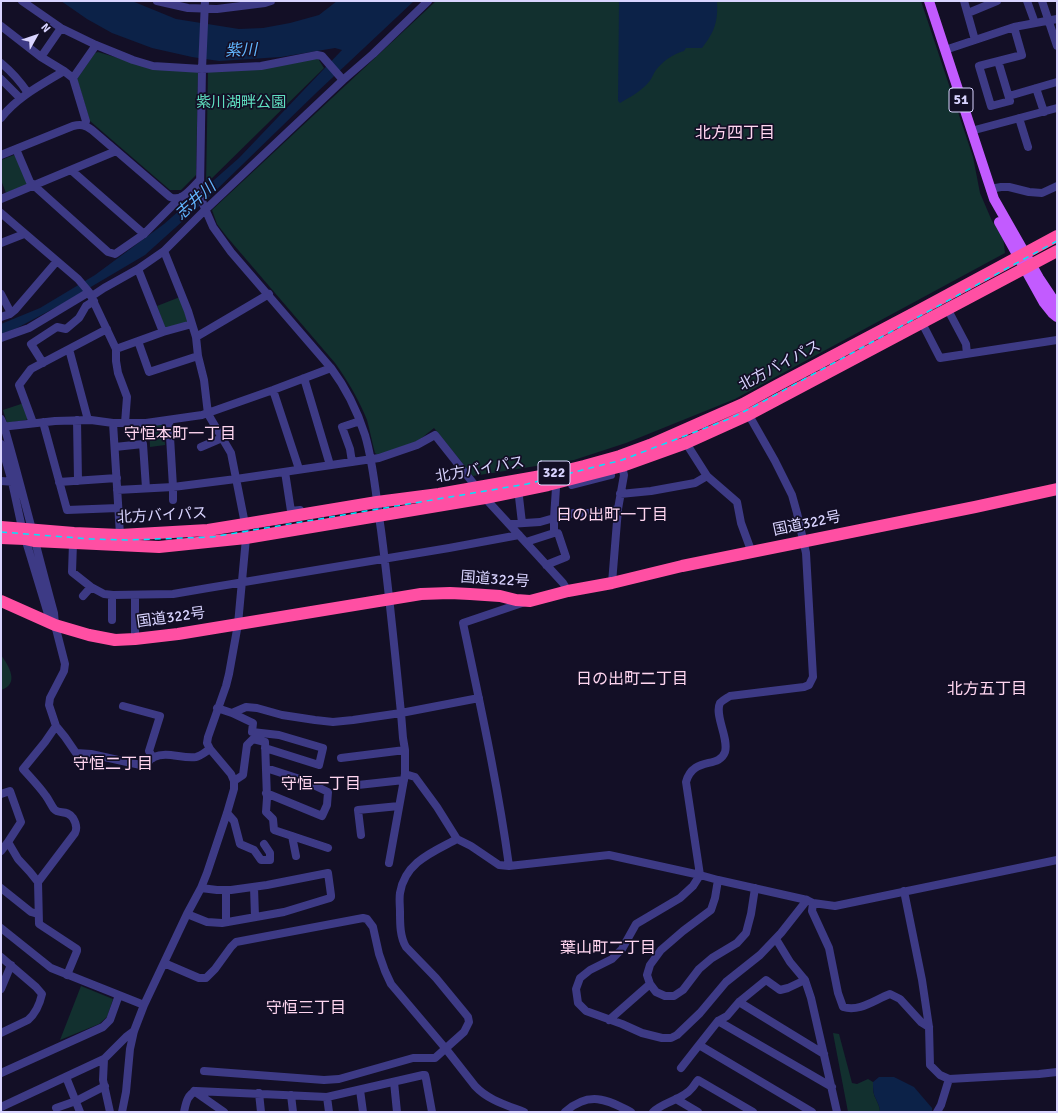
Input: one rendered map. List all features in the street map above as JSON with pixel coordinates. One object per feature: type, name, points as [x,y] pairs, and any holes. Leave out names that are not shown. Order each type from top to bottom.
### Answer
[{"type":"highway","name":"北方バイパス","points":[[1,538],[74,533],[120,535],[202,530],[376,502],[439,494],[584,466],[621,464],[650,445],[745,410],[776,386],[1057,236]]},
{"type":"highway","name":"北方バイパス","points":[[1,527],[28,535],[73,543],[159,547],[246,538],[487,500],[548,485],[686,443],[745,410],[948,310],[1057,252]]},
{"type":"highway","name":"国道322号","points":[[1,601],[55,625],[89,635],[114,640],[178,634],[421,594],[450,593],[500,596],[516,600],[530,601],[568,591],[612,583],[682,566],[975,507],[1057,488]]},
{"type":"main road","name":"51","points":[[928,1],[994,199],[995,212],[1000,222],[1022,254],[1044,303],[1057,317]]},
{"type":"main road","name":"51","points":[[1028,267],[1057,305]]},
{"type":"street","points":[[22,1],[61,28],[96,45],[154,66],[202,69],[261,66],[317,55],[322,56],[343,80]]},
{"type":"street","points":[[157,1],[188,8],[205,6],[217,9],[271,1]]},
{"type":"street","points":[[1,338],[29,328],[92,296],[138,269],[164,251],[204,207],[373,54],[428,1]]},
{"type":"street","points":[[964,1],[975,40]]},
{"type":"street","points":[[968,12],[997,1]]},
{"type":"street","points":[[1027,1],[1035,23]]},
{"type":"street","points":[[1042,1],[1057,46]]},
{"type":"street","points":[[205,6],[202,69],[200,184],[204,207],[212,227],[231,252],[269,294],[340,380],[350,398],[365,435],[385,559],[403,738],[406,750],[405,777],[389,863]]},
{"type":"street","points":[[945,50],[1014,27],[1057,19]]},
{"type":"street","points":[[1,26],[41,57],[73,78],[86,121],[85,125]]},
{"type":"street","points":[[998,61],[1010,101],[991,106],[979,66],[998,61],[1022,55],[1014,27]]},
{"type":"street","points":[[41,57],[61,28]]},
{"type":"street","points":[[73,78],[96,45]]},
{"type":"street","points":[[1,64],[10,70],[22,83],[28,93]]},
{"type":"street","points":[[1,118],[4,107],[64,71]]},
{"type":"street","points":[[1,79],[20,98]]},
{"type":"street","points":[[1009,96],[1057,82]]},
{"type":"street","points":[[1036,88],[1044,112]]},
{"type":"street","points":[[971,131],[1057,108]]},
{"type":"street","points":[[1019,118],[1028,147]]},
{"type":"street","points":[[1,155],[73,126],[79,124],[85,125],[170,197],[181,197]]},
{"type":"street","points":[[16,149],[30,182],[108,252],[115,254],[144,234],[181,197],[200,184]]},
{"type":"street","points":[[1,199],[116,151]]},
{"type":"street","points":[[71,170],[144,234]]},
{"type":"street","points":[[990,189],[1009,187],[1029,192],[1042,193],[1057,186]]},
{"type":"street","points":[[1,213],[78,279],[92,296],[116,349],[118,374],[127,397],[125,423]]},
{"type":"street","points":[[1,243],[24,234]]},
{"type":"street","points":[[122,1112],[126,1092],[130,1049],[134,1031],[144,1005],[201,888],[234,789],[234,781],[231,774],[210,749],[207,743],[226,686],[238,624],[246,538],[245,524],[230,453],[208,414],[204,380],[198,356],[196,337],[188,310],[164,251]]},
{"type":"street","points":[[1,317],[15,310],[57,261]]},
{"type":"street","points":[[138,269],[163,332]]},
{"type":"street","points":[[1,294],[11,313]]},
{"type":"street","points":[[196,337],[269,294]]},
{"type":"street","points":[[42,363],[31,344],[57,327],[66,329],[79,318],[92,296]]},
{"type":"street","points":[[948,310],[966,344],[967,354]]},
{"type":"street","points":[[922,323],[940,358],[1057,340]]},
{"type":"street","points":[[116,349],[163,332],[192,324]]},
{"type":"street","points":[[33,423],[20,385],[31,368],[107,329]]},
{"type":"street","points":[[138,341],[149,372],[198,356]]},
{"type":"street","points":[[69,349],[88,420]]},
{"type":"street","points":[[210,749],[198,757],[190,758],[163,755],[154,756],[145,766],[90,754],[76,753],[56,726],[49,705],[49,700],[64,671],[65,664],[55,625],[54,613],[28,535],[2,424],[77,420],[113,423],[146,423],[202,416],[330,368]]},
{"type":"street","points":[[304,378],[330,465]]},
{"type":"street","points":[[273,390],[299,470]]},
{"type":"street","points":[[745,410],[776,461],[792,495],[797,513],[806,553],[813,677],[809,685],[804,687],[730,696],[720,704],[718,710],[726,746],[724,753],[721,758],[714,762],[696,767],[688,775],[686,782],[700,875],[693,886],[680,898],[636,924],[622,949],[612,958],[590,970],[580,978],[576,988],[578,1003],[586,1011],[609,1020],[662,1038],[671,1038],[681,1031],[705,1007],[726,982],[760,955],[810,901]]},
{"type":"street","points":[[77,420],[78,481]]},
{"type":"street","points":[[168,420],[173,500]]},
{"type":"street","points":[[352,462],[350,449],[342,427],[360,421]]},
{"type":"street","points":[[43,422],[67,510],[118,508]]},
{"type":"street","points":[[113,423],[120,535]]},
{"type":"street","points":[[117,490],[236,479],[379,458],[417,445],[435,435],[487,500],[526,542],[568,591]]},
{"type":"street","points":[[201,448],[222,438]]},
{"type":"street","points":[[686,443],[707,476],[737,502],[741,523],[752,552]]},
{"type":"street","points":[[1,444],[16,482]]},
{"type":"street","points":[[115,448],[144,444],[146,488]]},
{"type":"street","points":[[487,500],[519,497],[556,488],[621,464],[624,476],[618,509],[612,583]]},
{"type":"street","points":[[285,472],[291,511],[343,503],[346,507]]},
{"type":"street","points":[[620,494],[651,491],[695,483],[707,476]]},
{"type":"street","points":[[59,482],[117,478]]},
{"type":"street","points":[[1,481],[16,482]]},
{"type":"street","points":[[554,533],[556,488]]},
{"type":"street","points":[[519,497],[522,523]]},
{"type":"street","points":[[509,524],[540,522],[574,513],[601,513],[618,509]]},
{"type":"street","points":[[526,542],[558,533],[566,557],[546,565]]},
{"type":"street","points":[[73,543],[72,572],[91,587],[104,594],[134,595],[172,594],[519,535]]},
{"type":"street","points":[[83,596],[91,587]]},
{"type":"street","points":[[112,595],[112,620]]},
{"type":"street","points":[[134,595],[135,639]]},
{"type":"street","points":[[509,866],[504,827],[463,623],[530,601]]},
{"type":"street","points":[[232,713],[246,708],[257,708],[282,715],[333,722],[401,713],[479,698]]},
{"type":"street","points":[[123,706],[160,716],[149,751],[152,758]]},
{"type":"street","points":[[218,708],[254,723],[252,732],[279,735],[323,748],[319,765],[265,748]]},
{"type":"street","points":[[56,726],[23,769],[46,796],[55,811],[65,812],[72,817],[76,825],[75,833],[38,882],[39,924],[77,949],[67,975]]},
{"type":"street","points":[[234,781],[243,775],[248,745],[253,739],[265,742],[266,812],[273,819],[274,830],[328,848]]},
{"type":"street","points":[[341,758],[406,750]]},
{"type":"street","points":[[266,768],[303,780],[328,792],[327,805],[322,816],[266,793]]},
{"type":"street","points":[[358,785],[405,777],[415,777],[458,839],[499,866],[609,855],[834,906],[1057,860]]},
{"type":"street","points":[[1,794],[10,791],[21,822],[1,851]]},
{"type":"street","points":[[362,835],[358,810],[399,806]]},
{"type":"street","points":[[227,813],[234,821],[240,844],[254,850],[261,860],[270,860],[270,853],[264,844]]},
{"type":"street","points":[[292,836],[296,856]]},
{"type":"street","points":[[204,1071],[324,1080],[339,1079],[413,1058],[435,1058],[446,1049],[464,1032],[469,1022],[468,1017],[436,978],[403,943],[401,933],[400,893],[408,873],[417,862],[424,856],[458,839]]},
{"type":"street","points":[[8,842],[18,859],[38,882]]},
{"type":"street","points":[[187,914],[207,922],[226,922],[284,912],[330,898],[332,894],[328,873],[254,887],[226,890],[201,888]]},
{"type":"street","points":[[718,880],[711,910],[661,950],[650,965],[647,975],[650,984],[656,992],[665,996],[674,996],[683,990],[699,969],[712,958],[737,942],[746,933],[755,888]]},
{"type":"street","points":[[254,887],[255,917]]},
{"type":"street","points":[[1,888],[31,912],[38,914]]},
{"type":"street","points":[[226,890],[226,922]]},
{"type":"street","points":[[904,891],[922,980],[929,1027],[930,1065],[940,1075],[949,1079],[1057,1072]]},
{"type":"street","points":[[810,901],[812,911],[829,948],[838,993],[843,1008],[851,1010],[862,1007],[890,994],[900,999],[921,1022],[929,1027]]},
{"type":"street","points":[[164,963],[199,978],[206,978],[215,970],[236,942],[363,918],[367,919],[373,927],[384,971],[391,984],[480,1092],[489,1098],[524,1112]]},
{"type":"street","points":[[1,928],[51,968],[144,1005]]},
{"type":"street","points":[[776,939],[790,962],[805,980],[812,998],[837,1112]]},
{"type":"street","points":[[1,957],[42,994],[32,1017],[1,1032]]},
{"type":"street","points":[[1,989],[10,965]]},
{"type":"street","points":[[681,1068],[718,1021],[727,1016],[739,1002],[766,980],[780,990],[805,980]]},
{"type":"street","points":[[609,1020],[650,984]]},
{"type":"street","points":[[1,1073],[103,1027],[110,1020],[119,995]]},
{"type":"street","points":[[739,1002],[824,1054]]},
{"type":"street","points":[[718,1021],[832,1088]]},
{"type":"street","points":[[1,1107],[104,1059],[134,1031]]},
{"type":"street","points":[[699,1045],[812,1112]]},
{"type":"street","points":[[104,1059],[103,1080],[110,1112]]},
{"type":"street","points":[[184,1112],[188,1096],[194,1091],[200,1090],[327,1098],[425,1075],[432,1112]]},
{"type":"street","points":[[66,1077],[80,1112]]},
{"type":"street","points":[[937,1112],[941,1105],[949,1079]]},
{"type":"street","points":[[653,1112],[657,1108],[692,1089],[698,1080],[753,1112]]},
{"type":"street","points":[[394,1082],[397,1112]]},
{"type":"street","points":[[56,1108],[76,1101],[104,1086]]},
{"type":"street","points":[[360,1090],[362,1112]]},
{"type":"street","points":[[194,1091],[224,1112]]},
{"type":"street","points":[[259,1093],[261,1112]]},
{"type":"street","points":[[291,1095],[293,1112]]},
{"type":"street","points":[[327,1098],[328,1112]]},
{"type":"street","points":[[566,1112],[584,1100],[594,1099],[607,1101],[630,1112]]},
{"type":"street","points":[[676,1099],[698,1112]]},
{"type":"green space","points":[[436,1],[921,1],[973,157],[980,193],[992,221],[1003,237],[1005,253],[735,399],[626,443],[574,460],[473,476],[434,428],[418,441],[378,455],[375,453],[364,413],[340,370],[227,237],[217,224],[212,210]]},
{"type":"green space","points":[[98,52],[145,66],[198,72],[196,175],[181,190],[170,190],[90,121],[77,79],[95,53]]},
{"type":"green space","name":"紫川湖畔公園","points":[[317,57],[324,68],[206,184],[208,72]]},
{"type":"green space","points":[[14,155],[17,156],[28,185],[6,193],[1,180],[1,160]]},
{"type":"green space","points":[[180,297],[188,322],[165,328],[157,306]]},
{"type":"green space","points":[[24,403],[30,417],[26,420],[7,423],[3,410]]},
{"type":"green space","points":[[161,423],[164,425],[165,445],[150,447],[149,425]]},
{"type":"green space","points":[[1,655],[10,669],[11,679],[10,684],[1,690]]},
{"type":"green space","points":[[81,986],[113,999],[107,1017],[99,1024],[60,1040]]},
{"type":"green space","points":[[833,1033],[839,1034],[852,1083],[857,1084],[868,1079],[873,1082],[874,1093],[880,1112],[848,1112]]},
{"type":"water","points":[[61,1],[132,1],[176,19],[239,29],[263,28],[290,23],[319,15],[337,1],[414,1],[315,94],[206,200],[145,255],[62,304],[17,328],[1,334],[1,324],[40,308],[95,275],[164,224],[239,158],[342,50],[335,48],[281,57],[219,61],[192,57],[152,48],[112,33],[87,19]]},
{"type":"water","points":[[619,1],[717,1],[715,26],[702,48],[686,48],[684,51],[668,58],[659,67],[645,86],[620,103],[618,101]]},
{"type":"water","points":[[879,1077],[894,1077],[914,1087],[932,1108],[932,1112],[880,1112],[874,1095],[873,1086],[873,1082]]},
{"type":"railway","points":[[1,532],[91,539],[127,540],[212,537],[527,484],[622,460],[729,419],[755,406],[1057,241]]},
{"type":"district","name":"北方四丁目","points":[[735,134]]},
{"type":"district","name":"守恒本町一丁目","points":[[180,435]]},
{"type":"district","name":"日の出町一丁目","points":[[612,516]]},
{"type":"district","name":"日の出町二丁目","points":[[632,680]]},
{"type":"district","name":"北方五丁目","points":[[987,690]]},
{"type":"district","name":"守恒二丁目","points":[[113,765]]},
{"type":"district","name":"守恒一丁目","points":[[321,785]]},
{"type":"district","name":"葉山町二丁目","points":[[608,949]]},
{"type":"district","name":"守恒三丁目","points":[[306,1009]]},
{"type":"water label","name":"紫川","points":[[241,51]]},
{"type":"water label","name":"志井川","points":[[196,201]]}]
